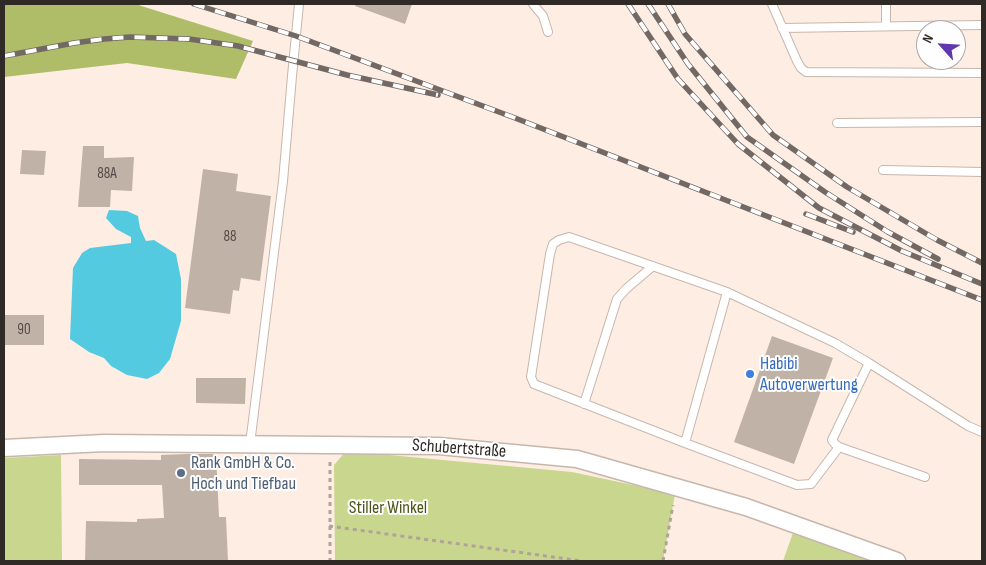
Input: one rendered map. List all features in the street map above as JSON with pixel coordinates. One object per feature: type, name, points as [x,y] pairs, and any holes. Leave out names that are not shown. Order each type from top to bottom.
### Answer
[{"type":"street","name":"Schubertstraße","points":[[4,448],[104,443],[439,446],[577,459],[746,507],[897,561]]},
{"type":"lane","points":[[250,444],[283,181],[299,4]]},
{"type":"lane","points":[[533,4],[543,16],[548,32]]},
{"type":"lane","points":[[772,4],[797,61],[806,72],[982,73]]},
{"type":"lane","points":[[886,4],[886,26]]},
{"type":"lane","points":[[782,28],[982,25]]},
{"type":"lane","points":[[837,123],[982,122]]},
{"type":"lane","points":[[883,170],[982,172]]},
{"type":"lane","points":[[839,448],[811,484],[797,485],[534,384],[531,377],[553,244],[569,237],[727,292],[835,343],[869,362],[968,426],[982,432]]},
{"type":"lane","points":[[584,404],[617,299],[654,266]]},
{"type":"lane","points":[[685,443],[727,292]]},
{"type":"lane","points":[[869,362],[832,440],[839,448],[925,476]]},
{"type":"path","points":[[330,445],[330,561]]},
{"type":"path","points":[[663,561],[676,487]]},
{"type":"path","points":[[329,526],[582,561]]},
{"type":"green space","points":[[4,4],[135,4],[253,41],[236,79],[127,63],[4,77]]},
{"type":"green space","name":"Stiller Winkel","points":[[346,451],[572,472],[675,494],[663,561],[335,561],[334,465]]},
{"type":"green space","points":[[61,455],[62,561],[4,561],[4,458]]},
{"type":"green space","points":[[794,530],[882,561],[783,561]]},
{"type":"water","points":[[109,210],[127,211],[138,216],[140,228],[146,241],[154,240],[176,254],[181,279],[181,321],[170,359],[159,373],[147,379],[127,375],[111,366],[104,358],[89,352],[70,339],[73,268],[82,253],[90,248],[131,243],[131,237],[116,229],[106,218]]},
{"type":"building","points":[[356,4],[412,4],[405,24],[355,6]]},
{"type":"building","points":[[83,146],[104,146],[104,158],[134,157],[132,191],[111,190],[110,207],[78,207]]},
{"type":"building","points":[[22,150],[46,151],[44,175],[20,174]]},
{"type":"building","points":[[203,169],[238,174],[236,191],[271,196],[260,281],[241,278],[239,291],[233,290],[230,314],[185,308]]},
{"type":"building","points":[[4,315],[44,315],[44,345],[4,345]]},
{"type":"building","points":[[772,336],[833,358],[794,464],[734,442]]},
{"type":"building","points":[[196,378],[246,378],[245,404],[196,403]]},
{"type":"building","points":[[216,454],[219,517],[226,517],[228,561],[85,561],[86,521],[137,522],[137,519],[164,518],[162,485],[79,485],[79,459],[161,460],[161,455]]},
{"type":"railway","points":[[194,4],[296,36],[515,118],[982,300]]},
{"type":"railway","points":[[628,4],[678,79],[738,144],[819,208],[902,251],[982,284]]},
{"type":"railway","points":[[648,4],[688,64],[747,137],[825,192],[888,232],[938,259]]},
{"type":"railway","points":[[668,4],[685,34],[773,135],[847,187],[937,240],[982,263]]},
{"type":"railway","points":[[4,56],[104,39],[130,37],[189,39],[238,46],[347,75],[438,95]]},
{"type":"railway","points":[[806,214],[853,232]]},
{"type":"place","name":"Habibi Autoverwertung","points":[[750,374]]},
{"type":"place","name":"Rank GmbH & Co. Hoch und Tiefbau","points":[[181,473]]}]
